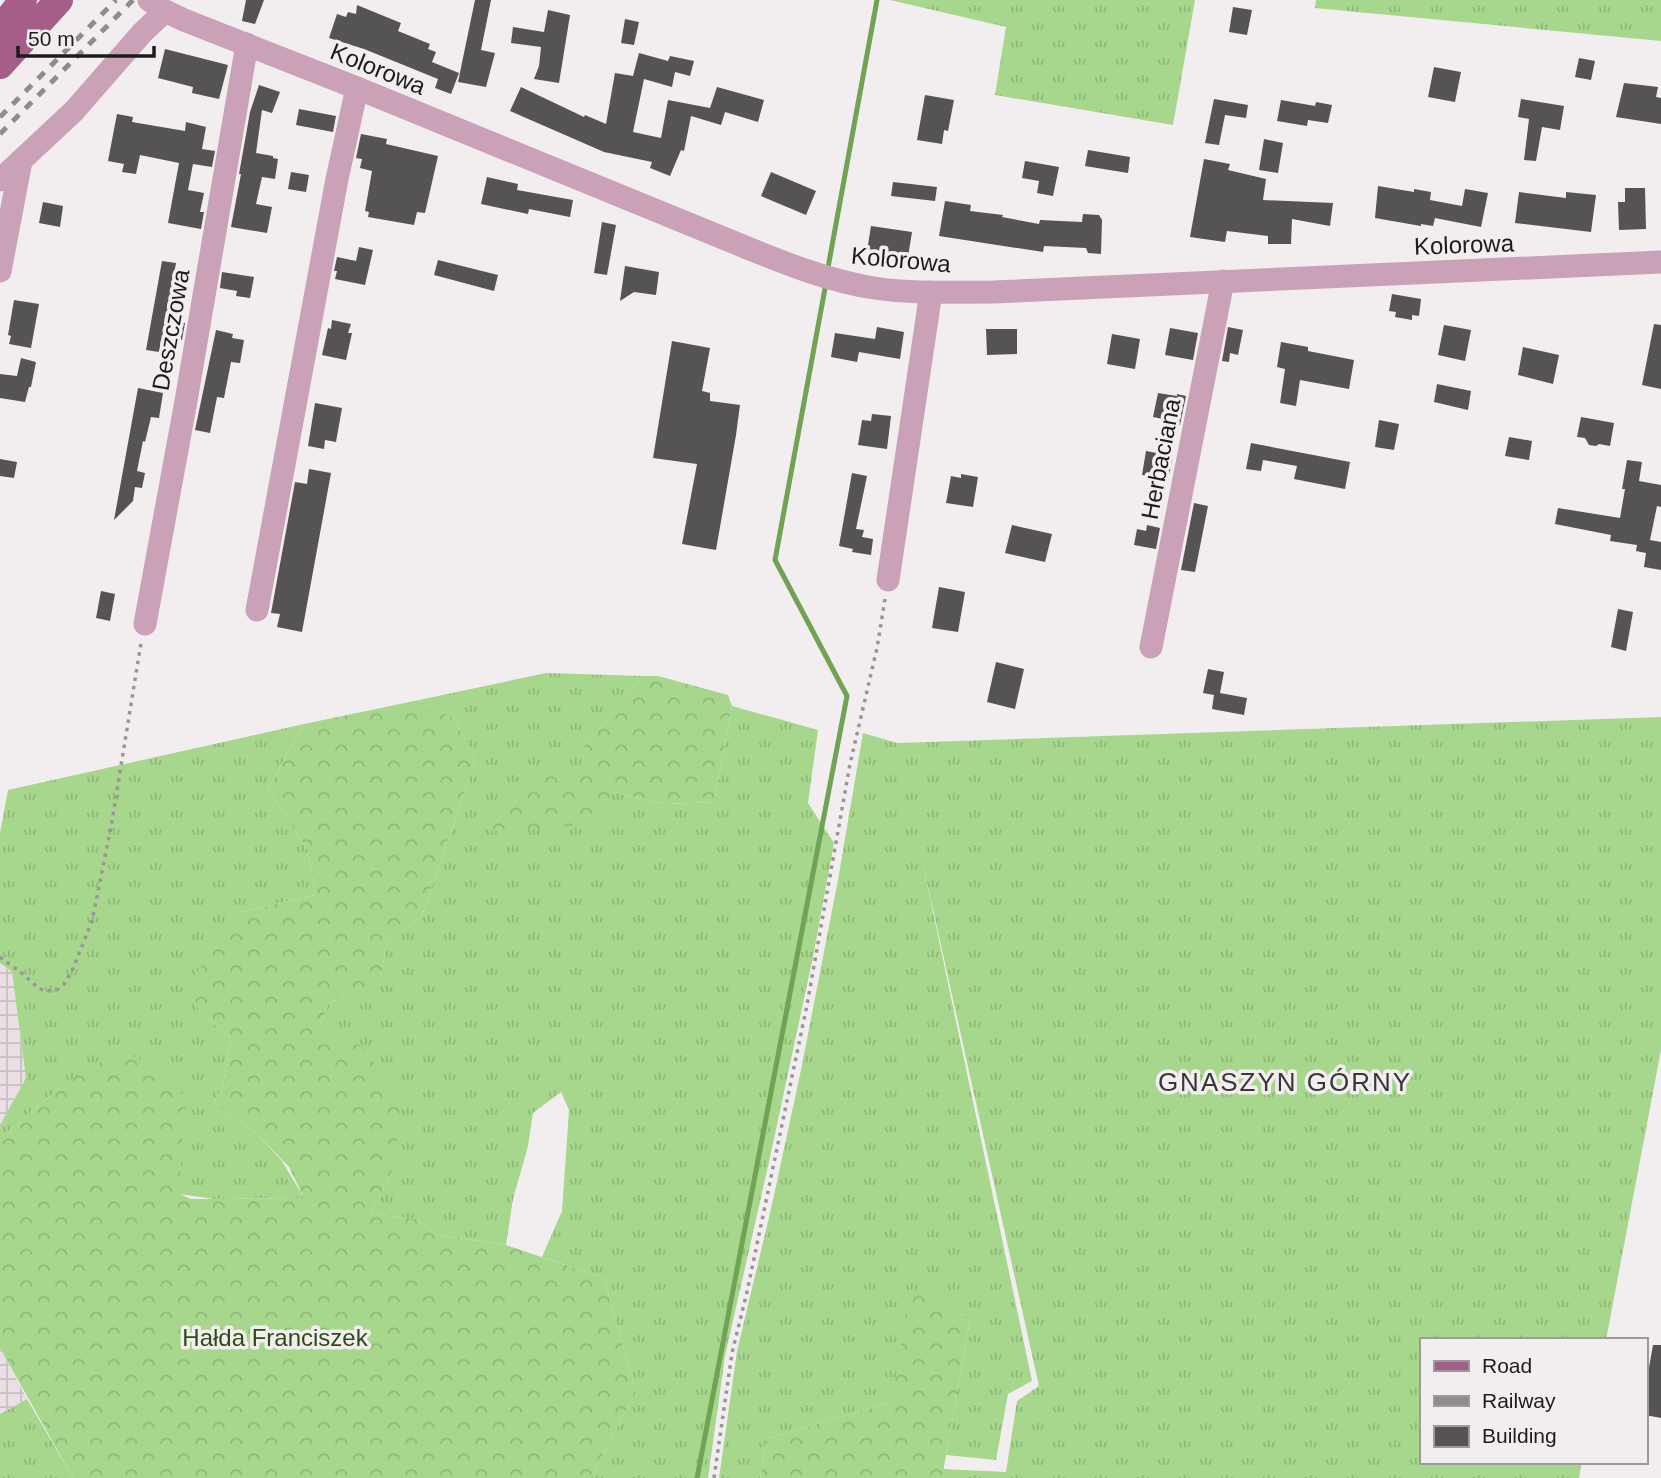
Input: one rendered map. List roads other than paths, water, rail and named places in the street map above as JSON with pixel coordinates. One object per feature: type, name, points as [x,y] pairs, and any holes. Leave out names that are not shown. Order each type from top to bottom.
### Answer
[{"type":"main road","points":[[0,30],[23,0]]},
{"type":"main road","points":[[0,65],[59,0]]},
{"type":"street","name":"Kolorowa","points":[[157,6],[184,20],[807,272],[876,289],[994,292],[1661,262]]},
{"type":"street","points":[[0,180],[74,111],[142,33],[157,6]]},
{"type":"street","name":"Deszczowa","points":[[145,624],[247,44]]},
{"type":"street","points":[[257,610],[337,179],[357,88]]},
{"type":"street","points":[[0,271],[21,161]]},
{"type":"street","name":"Herbaciana","points":[[1152,647],[1223,281]]},
{"type":"street","points":[[887,580],[931,292]]},
{"type":"waterway","points":[[827,273],[877,0]]},
{"type":"waterway","points":[[697,1478],[847,696],[775,560],[826,283]]},
{"type":"railway","points":[[0,117],[116,0]]},
{"type":"railway","points":[[0,134],[133,0]]},
{"type":"district","name":"GNASZYN GÓRNY","points":[[1285,1082]]},
{"type":"park label","name":"Hałda Franciszek","points":[[275,1338]]}]
